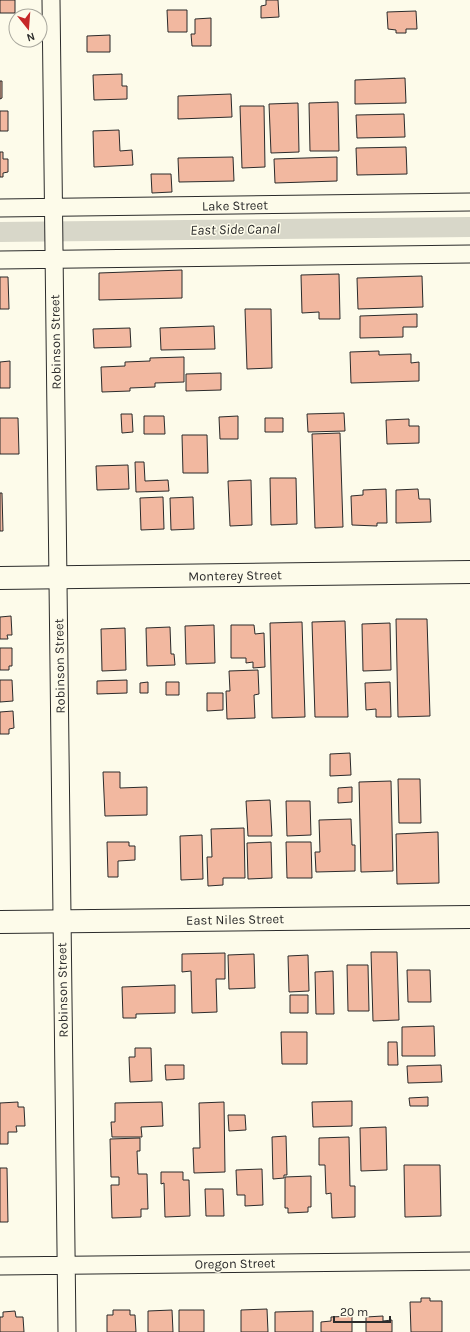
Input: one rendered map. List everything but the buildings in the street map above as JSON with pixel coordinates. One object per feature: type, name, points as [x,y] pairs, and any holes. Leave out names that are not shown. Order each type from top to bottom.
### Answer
[{"type":"main road","name":"Monterey Street","points":[[0,578],[470,572]]},
{"type":"main road","name":"East Niles Street","points":[[0,922],[470,917]]},
{"type":"street","name":"Robinson Street","points":[[51,0],[67,1332]]},
{"type":"street","name":"Lake Street","points":[[0,208],[470,202]]},
{"type":"street","points":[[0,260],[470,254]]},
{"type":"street","name":"Oregon Street","points":[[0,1266],[470,1261]]},
{"type":"waterway","name":"East Side Canal","points":[[0,232],[470,227]]}]
